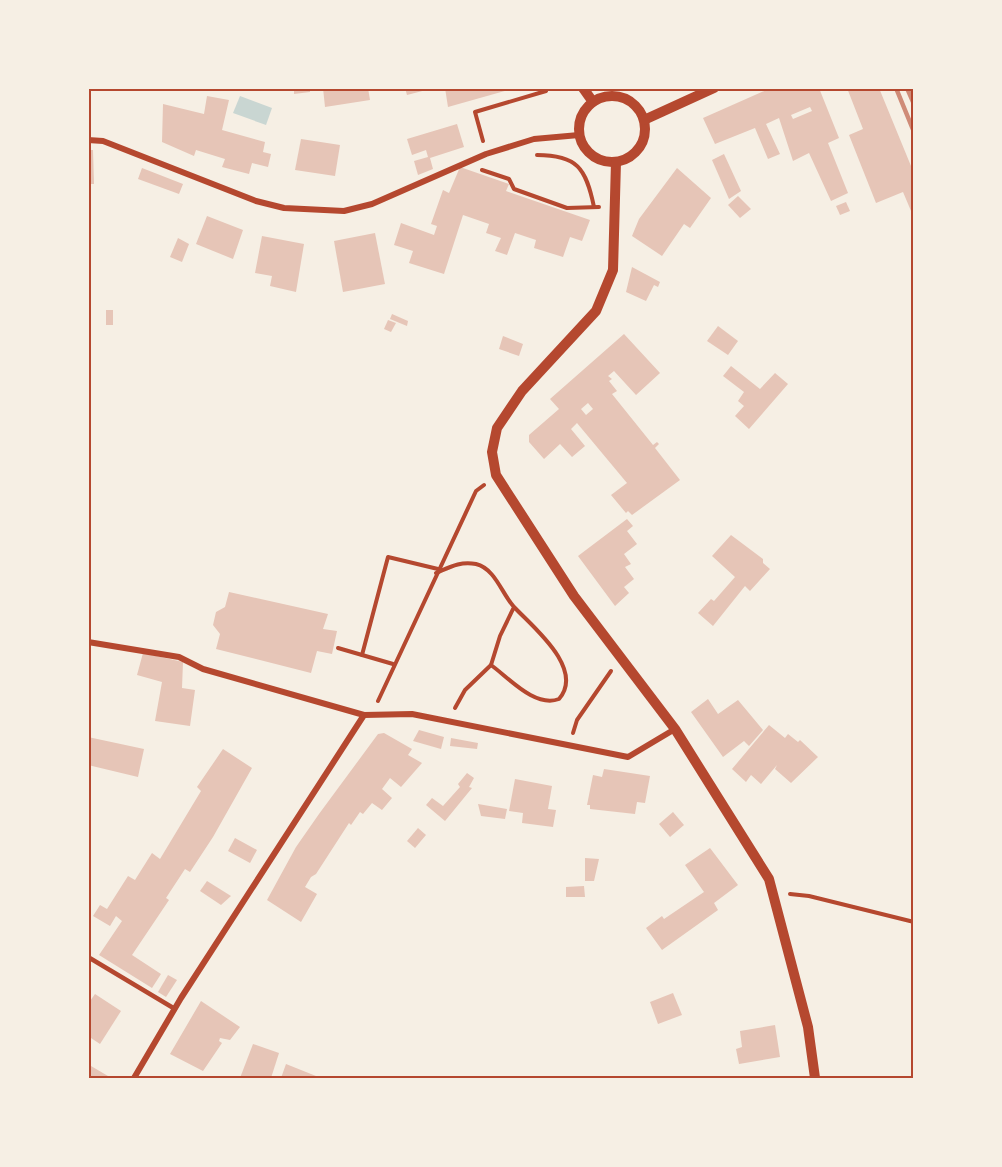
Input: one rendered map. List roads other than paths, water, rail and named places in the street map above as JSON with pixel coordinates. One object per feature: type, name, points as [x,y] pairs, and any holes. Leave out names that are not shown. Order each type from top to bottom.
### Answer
[{"type":"street","points":[[583,88],[593,102]]},
{"type":"street","points":[[644,120],[714,88]]},
{"type":"street","points":[[607,96],[624,99],[638,108],[644,120],[645,137],[635,153],[623,161],[608,163],[589,154],[579,135],[582,116],[593,102],[607,96]]},
{"type":"street","points":[[88,140],[104,141],[255,201],[315,211],[344,211],[372,204],[438,173],[486,154],[534,139],[579,135]]},
{"type":"street","points":[[616,162],[613,270],[596,311],[522,391],[497,428],[492,452],[496,475],[574,597],[675,729],[769,879],[808,1027],[815,1078]]},
{"type":"street","points":[[88,642],[179,657],[203,669],[364,715],[412,714],[628,757],[675,729]]},
{"type":"street","points":[[134,1078],[364,715]]},
{"type":"lane","points":[[88,957],[175,1010]]},
{"type":"railway","points":[[896,88],[914,132]]},
{"type":"railway","points":[[907,88],[914,104]]}]
